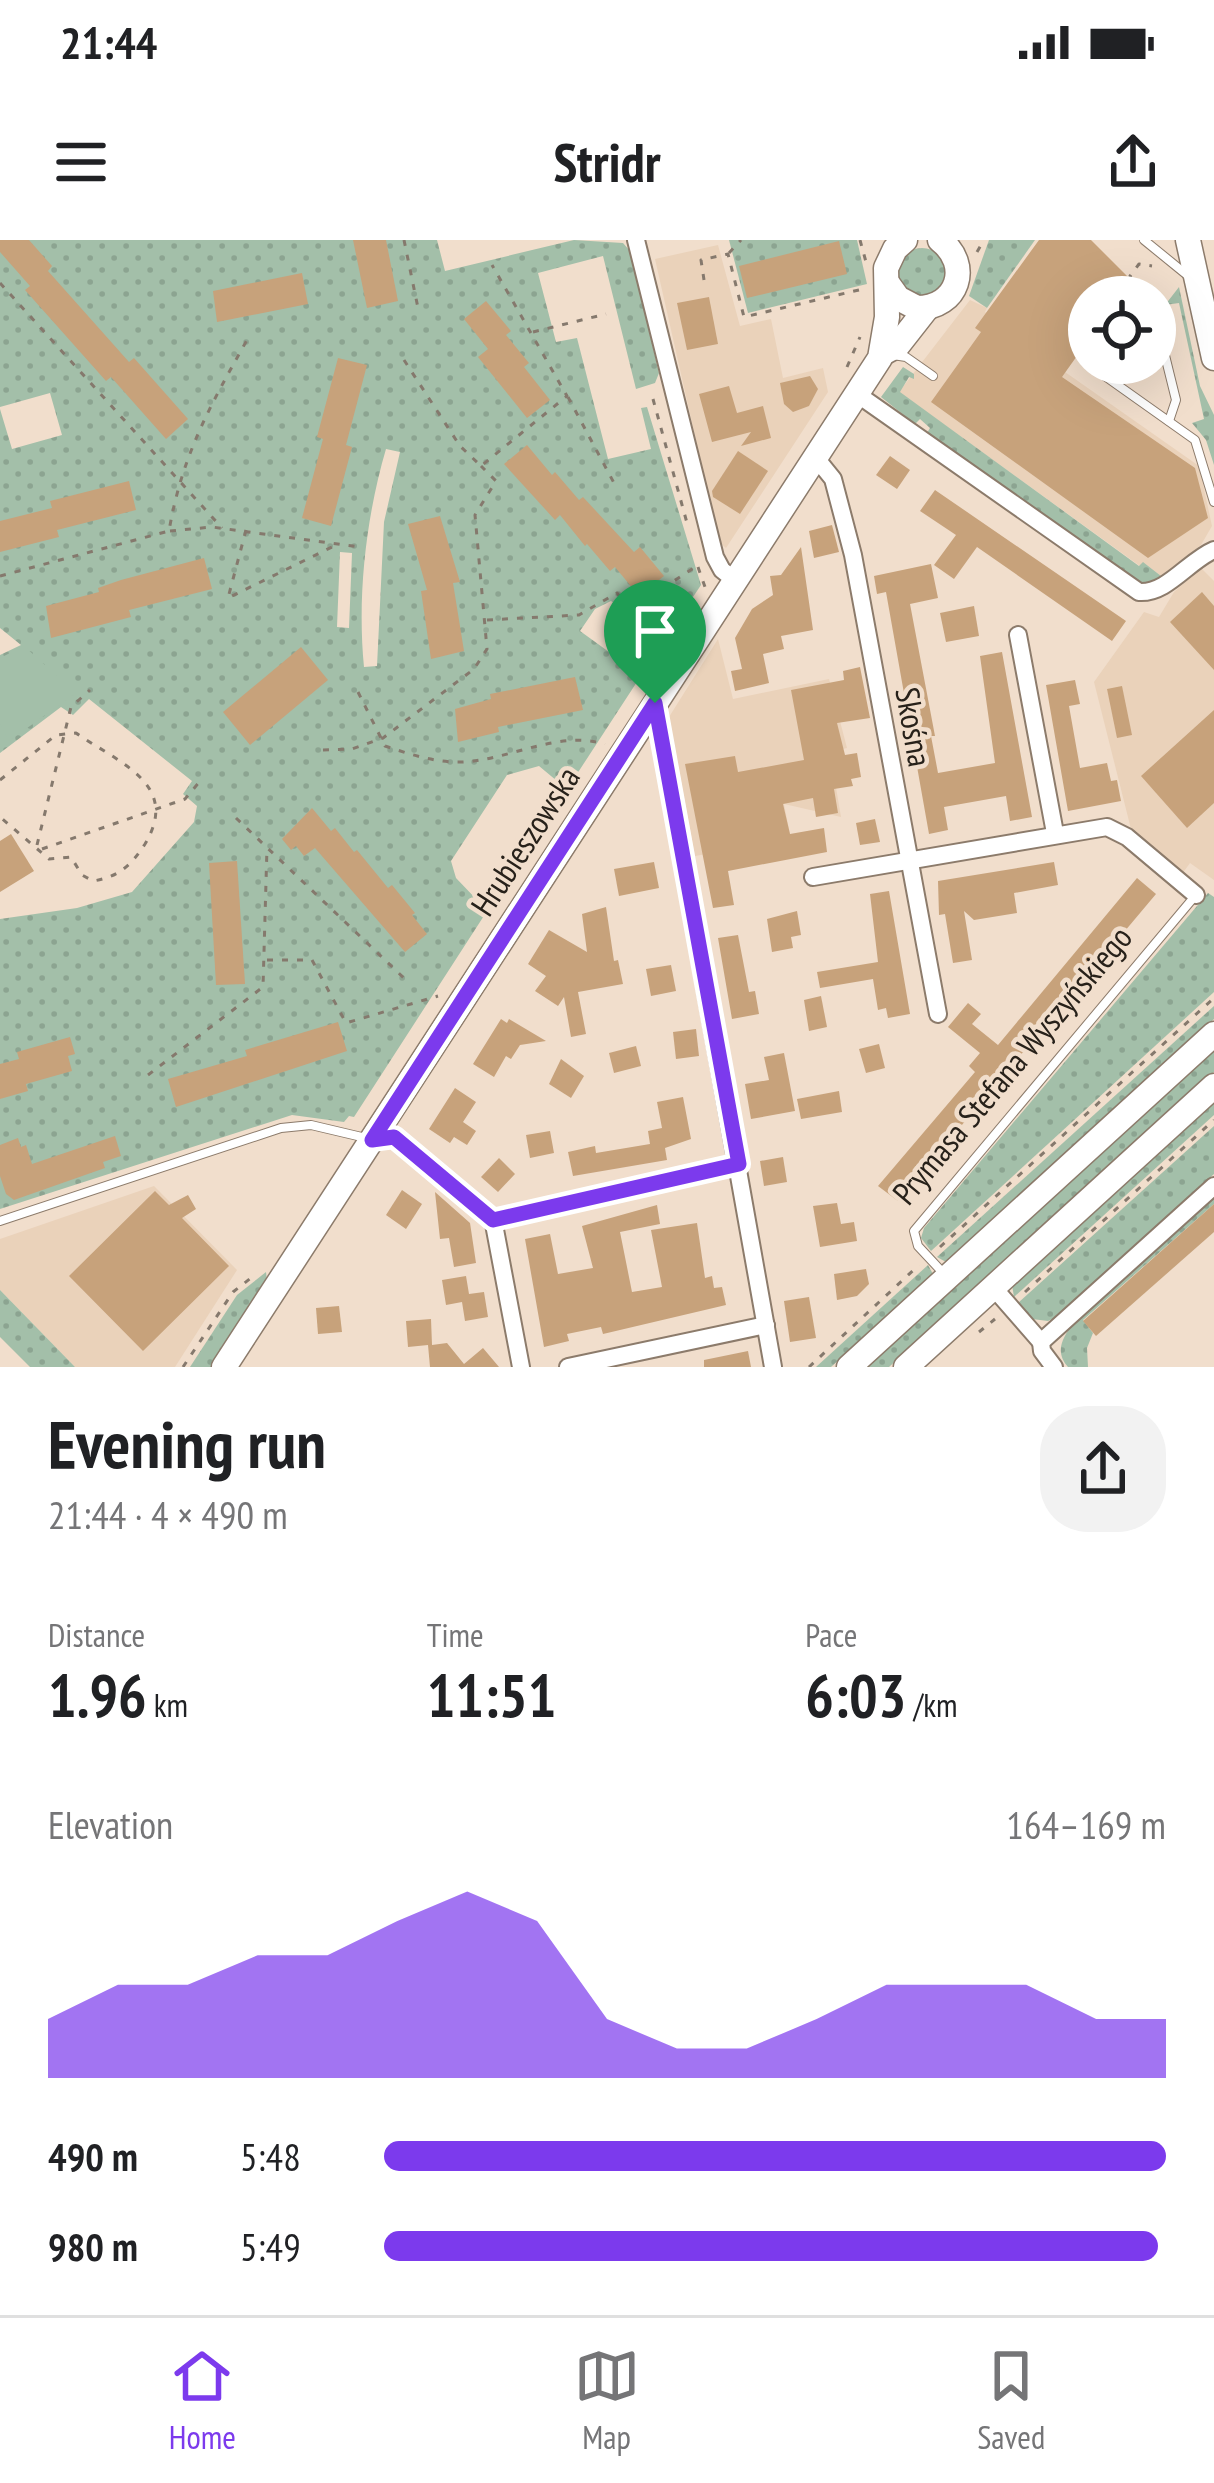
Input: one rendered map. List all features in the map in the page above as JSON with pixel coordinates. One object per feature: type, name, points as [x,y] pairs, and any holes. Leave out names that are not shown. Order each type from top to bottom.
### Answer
[{"type":"street","points":[[636,240],[715,557],[722,571],[736,580]]},
{"type":"street","points":[[905,240],[883,268],[906,304],[927,308]]},
{"type":"street","points":[[940,240],[950,247],[958,266]]},
{"type":"street","points":[[958,266],[970,240]]},
{"type":"street","points":[[1188,240],[1203,276],[1214,358]]},
{"type":"street","name":"Hrubieszowska","points":[[224,1367],[881,355],[898,345],[927,308],[952,293],[958,266]]},
{"type":"street","name":"Hrubieszowska","points":[[881,355],[883,268]]},
{"type":"street","points":[[857,394],[1139,592],[1160,589],[1190,562],[1214,550]]},
{"type":"street","name":"Skośna","points":[[816,458],[833,479],[853,555],[938,1014]]},
{"type":"street","points":[[1018,635],[1054,833]]},
{"type":"street","points":[[655,703],[773,1367]]},
{"type":"street","points":[[813,877],[1099,827],[1114,830],[1196,895]]},
{"type":"street","points":[[849,1367],[1214,1034]]},
{"type":"street","points":[[907,1367],[1001,1297],[1214,1086]]},
{"type":"street","points":[[372,1140],[394,1137],[493,1220],[521,1367]]},
{"type":"street","points":[[493,1220],[739,1164]]},
{"type":"street","points":[[1041,1342],[1214,1186]]},
{"type":"street","points":[[1001,1297],[1041,1342],[1054,1367]]},
{"type":"street","points":[[568,1367],[766,1325]]},
{"type":"lane","points":[[1144,240],[1180,268],[1203,276]]},
{"type":"lane","points":[[881,355],[906,357],[933,376]]},
{"type":"lane","points":[[1116,384],[1198,446],[1214,502]]},
{"type":"lane","points":[[1169,421],[1176,400],[1172,384]]},
{"type":"lane","name":"Prymasa Stefana Wyszyńskiego","points":[[947,1277],[914,1240],[920,1223],[1196,895]]},
{"type":"lane","points":[[0,1221],[281,1128],[311,1125],[372,1140]]},
{"type":"path","points":[[404,240],[418,308]]},
{"type":"path","points":[[704,280],[700,260],[728,254],[741,240]]},
{"type":"path","points":[[728,254],[744,317],[883,268]]},
{"type":"path","points":[[1130,276],[1139,264],[1156,268]]},
{"type":"path","points":[[492,265],[614,483]]},
{"type":"path","points":[[0,283],[222,528]]},
{"type":"path","points":[[531,333],[606,314]]},
{"type":"path","points":[[169,531],[177,482],[208,410],[247,340]]},
{"type":"path","points":[[323,750],[352,749],[383,738],[474,669],[487,649],[475,515],[496,482],[460,446],[404,360]]},
{"type":"path","points":[[481,466],[567,396]]},
{"type":"path","points":[[653,399],[687,524]]},
{"type":"path","points":[[246,530],[226,601],[336,545]]},
{"type":"path","points":[[0,576],[169,531],[246,530],[360,548]]},
{"type":"path","points":[[485,620],[579,615],[617,593],[629,610],[698,565],[705,589]]},
{"type":"path","points":[[38,848],[71,706],[90,690]]},
{"type":"path","points":[[358,692],[385,746],[416,757],[462,762],[581,738],[603,744]]},
{"type":"path","points":[[0,780],[63,733],[76,734],[147,783],[158,808],[156,826],[136,859],[123,872],[93,881],[82,875],[71,857],[49,859],[1,818]]},
{"type":"path","points":[[38,848],[185,799],[201,780]]},
{"type":"path","points":[[236,818],[407,981]]},
{"type":"path","points":[[148,1075],[263,987],[267,848]]},
{"type":"path","points":[[265,960],[312,960],[346,1023],[439,996]]},
{"type":"path","points":[[809,1367],[1214,998]]},
{"type":"path","points":[[1001,1297],[1214,1120]]},
{"type":"path","points":[[183,1367],[233,1292],[264,1266]]},
{"type":"shaded area","points":[[718,245],[740,326],[771,319],[783,378],[823,368],[828,392],[726,548],[719,542],[655,259]]},
{"type":"shaded area","points":[[970,300],[987,308],[985,312],[1068,374],[1068,384],[1082,384],[1199,466],[1212,526],[1201,545],[1161,576],[1144,563],[1140,566],[899,392]]},
{"type":"shaded area","points":[[1201,568],[1214,581],[1214,880],[1190,863],[1182,874],[1214,897],[1181,875],[1131,829],[1094,682],[1144,612],[1159,617],[1174,592]]},
{"type":"shaded area","points":[[718,639],[733,699],[829,679],[847,748],[830,752],[841,817],[784,804],[791,839],[695,856],[669,717]]},
{"type":"shaded area","points":[[154,1186],[237,1270],[175,1367],[75,1367],[0,1290],[0,1239]]},
{"type":"green space","points":[[0,240],[437,240],[445,271],[574,240],[623,243],[630,251],[659,373],[655,383],[636,389],[603,256],[538,273],[556,342],[577,338],[608,459],[651,449],[641,408],[647,407],[701,585],[669,633],[639,608],[631,616],[611,601],[595,609],[580,631],[616,657],[632,637],[648,649],[656,640],[661,645],[532,843],[521,836],[557,781],[539,766],[507,775],[451,861],[456,878],[478,901],[510,854],[520,860],[354,1117],[344,1122],[292,1115],[0,1209],[0,919],[77,908],[132,892],[194,822],[197,806],[183,794],[192,781],[89,699],[73,715],[61,707],[0,753],[0,655],[21,645],[0,628],[0,409],[12,449],[62,435],[50,393],[0,407]],"holes":[[[386,449],[400,452],[384,522],[377,666],[364,667],[365,557]],[[340,552],[352,553],[349,628],[337,627]]]},
{"type":"green space","points":[[729,240],[857,240],[867,284],[748,313]]},
{"type":"green space","points":[[989,240],[1035,240],[987,308],[969,296]]},
{"type":"green space","points":[[922,248],[939,255],[946,272],[939,289],[922,296],[905,289],[898,272],[905,255]]},
{"type":"green space","points":[[1179,287],[1200,386],[1214,415],[1214,465],[1206,440],[1192,423],[1204,419],[1176,291]]},
{"type":"green space","points":[[903,367],[914,379],[909,377],[900,392],[1139,566],[1143,562],[1161,576],[1152,583],[1134,581],[927,433],[930,428],[920,419],[915,424],[881,397]]},
{"type":"green space","points":[[24,646],[76,693],[9,741],[0,724],[0,658]]},
{"type":"green space","points":[[1208,893],[1214,897],[1214,992],[931,1251],[921,1238],[924,1228]]},
{"type":"green space","points":[[1214,1006],[1214,1019],[946,1262],[937,1257]]},
{"type":"green space","points":[[1214,1048],[1214,1072],[889,1367],[864,1367]]},
{"type":"green space","points":[[1214,1099],[1214,1115],[1014,1297],[1012,1285]]},
{"type":"green space","points":[[1214,1126],[1214,1174],[1058,1316],[1048,1321],[1032,1319],[1018,1303]]},
{"type":"green space","points":[[1214,1196],[1214,1204],[1083,1320],[1093,1333],[1087,1348],[1088,1367],[1068,1367],[1061,1350],[1073,1323]]},
{"type":"green space","points":[[928,1265],[933,1274],[831,1367],[816,1367]]},
{"type":"green space","points":[[266,1272],[267,1281],[212,1367],[190,1367],[237,1295]]},
{"type":"green space","points":[[0,1290],[75,1367],[30,1367],[0,1337]]},
{"type":"building","points":[[0,240],[29,240],[52,266],[48,271],[129,362],[134,358],[188,419],[166,439],[111,377],[106,381],[25,290],[30,286],[0,252]]},
{"type":"building","points":[[353,240],[386,240],[398,301],[367,308]]},
{"type":"building","points":[[1039,240],[1091,240],[1127,276],[1068,276],[1068,369],[1062,377],[1195,468],[1208,518],[1148,558],[931,402],[981,332],[975,328]]},
{"type":"building","points":[[839,241],[847,274],[747,298],[739,266]]},
{"type":"building","points":[[302,273],[308,304],[217,322],[213,291]]},
{"type":"building","points":[[709,297],[718,344],[687,350],[677,303]]},
{"type":"building","points":[[486,301],[511,331],[506,335],[529,363],[524,367],[550,400],[527,418],[478,357],[488,349],[464,319]]},
{"type":"building","points":[[338,358],[367,365],[331,526],[302,518]]},
{"type":"building","points":[[810,376],[818,389],[809,406],[793,412],[784,404],[780,383]]},
{"type":"building","points":[[729,386],[737,413],[763,406],[771,438],[741,446],[751,432],[712,442],[699,394]]},
{"type":"building","points":[[527,445],[552,475],[555,472],[579,500],[583,497],[634,552],[640,547],[664,576],[639,596],[615,567],[610,571],[585,546],[560,515],[555,520],[504,464]]},
{"type":"building","points":[[738,451],[768,471],[740,514],[713,497],[712,491]]},
{"type":"building","points":[[890,456],[910,470],[897,489],[876,475]]},
{"type":"building","points":[[129,481],[136,510],[57,530],[59,537],[0,552],[0,521],[52,508],[50,501]]},
{"type":"building","points":[[935,490],[1126,621],[1112,641],[977,547],[954,579],[934,565],[956,535],[920,511]]},
{"type":"building","points":[[440,516],[460,582],[453,583],[464,651],[431,659],[421,591],[427,590],[408,524]]},
{"type":"building","points":[[832,525],[839,552],[814,558],[809,531]]},
{"type":"building","points":[[801,547],[813,630],[781,636],[784,649],[763,654],[769,683],[735,691],[731,671],[742,669],[735,638],[752,609],[773,595],[770,576],[781,575]]},
{"type":"building","points":[[204,558],[212,589],[129,610],[131,617],[51,638],[46,606]]},
{"type":"building","points":[[931,564],[938,598],[910,604],[938,773],[995,763],[980,656],[1002,652],[1032,817],[1010,821],[1006,796],[944,807],[948,830],[929,834],[886,592],[877,594],[874,576]]},
{"type":"building","points":[[1202,592],[1214,606],[1214,670],[1170,622]]},
{"type":"building","points":[[974,606],[979,636],[946,642],[940,613]]},
{"type":"building","points":[[301,647],[328,680],[250,745],[223,712]]},
{"type":"building","points":[[860,667],[870,718],[837,723],[845,755],[857,753],[861,777],[851,779],[853,786],[834,789],[838,813],[816,817],[813,798],[783,804],[790,834],[824,828],[827,852],[728,871],[734,905],[713,908],[685,764],[735,756],[738,772],[804,760],[791,690],[844,680],[843,671]]},
{"type":"building","points":[[575,677],[583,710],[498,727],[499,732],[458,742],[455,709],[491,699],[490,694]]},
{"type":"building","points":[[1075,680],[1080,704],[1069,706],[1080,768],[1107,763],[1121,801],[1068,811],[1046,685]]},
{"type":"building","points":[[1122,686],[1132,735],[1117,738],[1107,689]]},
{"type":"building","points":[[1214,710],[1214,803],[1187,828],[1141,776]]},
{"type":"building","points":[[312,808],[415,913],[427,934],[405,952],[315,848],[304,856],[282,839]]},
{"type":"building","points":[[875,819],[880,842],[860,845],[856,823]]},
{"type":"building","points":[[11,834],[34,871],[0,892],[0,841]]},
{"type":"building","points":[[237,861],[245,984],[216,985],[209,863]]},
{"type":"building","points":[[654,862],[659,888],[619,896],[614,869]]},
{"type":"building","points":[[1054,862],[1058,885],[1014,893],[1017,913],[974,920],[964,911],[972,960],[953,963],[945,914],[939,915],[938,881]]},
{"type":"building","points":[[1137,878],[1156,894],[898,1201],[878,1186],[975,1072],[969,1066],[980,1053],[948,1027],[968,1003],[981,1014],[972,1024],[998,1045]]},
{"type":"building","points":[[889,891],[910,1014],[888,1018],[886,1008],[878,1010],[873,979],[820,988],[817,972],[878,962],[870,894]]},
{"type":"building","points":[[606,907],[614,961],[618,960],[623,984],[578,992],[586,1034],[571,1037],[564,997],[558,1006],[535,991],[546,976],[528,964],[549,930],[587,952],[582,914]]},
{"type":"building","points":[[797,911],[801,935],[791,937],[793,948],[772,952],[767,919]]},
{"type":"building","points":[[738,935],[749,992],[755,991],[759,1014],[732,1019],[718,938]]},
{"type":"building","points":[[671,965],[676,991],[651,996],[646,969]]},
{"type":"building","points":[[821,996],[827,1027],[809,1031],[804,1000]]},
{"type":"building","points":[[501,1019],[546,1041],[520,1045],[511,1059],[506,1056],[494,1077],[473,1064]]},
{"type":"building","points":[[338,1022],[347,1051],[176,1107],[168,1079]]},
{"type":"building","points":[[696,1029],[699,1056],[676,1059],[673,1032]]},
{"type":"building","points":[[70,1037],[75,1054],[68,1056],[72,1071],[26,1084],[28,1091],[0,1099],[0,1064],[19,1059],[17,1052]]},
{"type":"building","points":[[879,1044],[885,1068],[866,1073],[859,1049]]},
{"type":"building","points":[[636,1046],[641,1066],[614,1073],[609,1053]]},
{"type":"building","points":[[784,1053],[795,1111],[751,1119],[745,1084],[769,1080],[764,1057]]},
{"type":"building","points":[[561,1059],[584,1076],[571,1098],[549,1084]]},
{"type":"building","points":[[455,1088],[476,1102],[463,1122],[476,1131],[467,1145],[454,1137],[450,1143],[429,1129]]},
{"type":"building","points":[[839,1091],[842,1112],[801,1119],[797,1099]]},
{"type":"building","points":[[683,1097],[691,1139],[665,1148],[667,1160],[573,1176],[568,1152],[595,1146],[596,1153],[650,1144],[648,1131],[662,1128],[657,1102]]},
{"type":"building","points":[[550,1131],[554,1153],[530,1158],[526,1135]]},
{"type":"building","points":[[115,1136],[121,1156],[103,1162],[105,1168],[14,1200],[6,1194],[0,1176],[0,1145],[18,1138],[21,1147],[26,1145],[32,1164]]},
{"type":"building","points":[[783,1157],[787,1182],[764,1186],[760,1161]]},
{"type":"building","points":[[499,1158],[515,1174],[498,1192],[481,1177]]},
{"type":"building","points":[[402,1190],[422,1204],[406,1229],[386,1215]]},
{"type":"building","points":[[155,1191],[169,1205],[188,1195],[196,1209],[182,1218],[229,1266],[143,1351],[69,1276]]},
{"type":"building","points":[[435,1192],[470,1223],[476,1263],[454,1267],[449,1238],[440,1239]]},
{"type":"building","points":[[837,1203],[841,1224],[854,1222],[857,1241],[820,1247],[813,1206]]},
{"type":"building","points":[[1214,1204],[1214,1232],[1096,1336],[1083,1321]]},
{"type":"building","points":[[657,1205],[660,1224],[620,1232],[632,1292],[662,1287],[651,1230],[697,1223],[705,1278],[712,1276],[714,1288],[722,1287],[726,1305],[603,1334],[601,1327],[567,1334],[569,1341],[544,1347],[525,1239],[550,1234],[558,1274],[593,1268],[582,1226]]},
{"type":"building","points":[[866,1269],[869,1284],[857,1296],[837,1300],[834,1274]]},
{"type":"building","points":[[466,1276],[469,1294],[484,1292],[488,1317],[465,1321],[462,1302],[446,1305],[442,1280]]},
{"type":"building","points":[[809,1297],[816,1338],[790,1342],[784,1301]]},
{"type":"building","points":[[339,1306],[342,1332],[318,1334],[316,1308]]},
{"type":"building","points":[[431,1319],[432,1345],[447,1343],[464,1364],[483,1348],[499,1367],[430,1367],[428,1345],[408,1347],[406,1321]]},
{"type":"building","points":[[748,1351],[751,1367],[704,1367],[704,1360]]},
{"type":"route","points":[[655,703],[739,1164],[493,1220],[394,1137],[372,1140],[655,703]]}]
